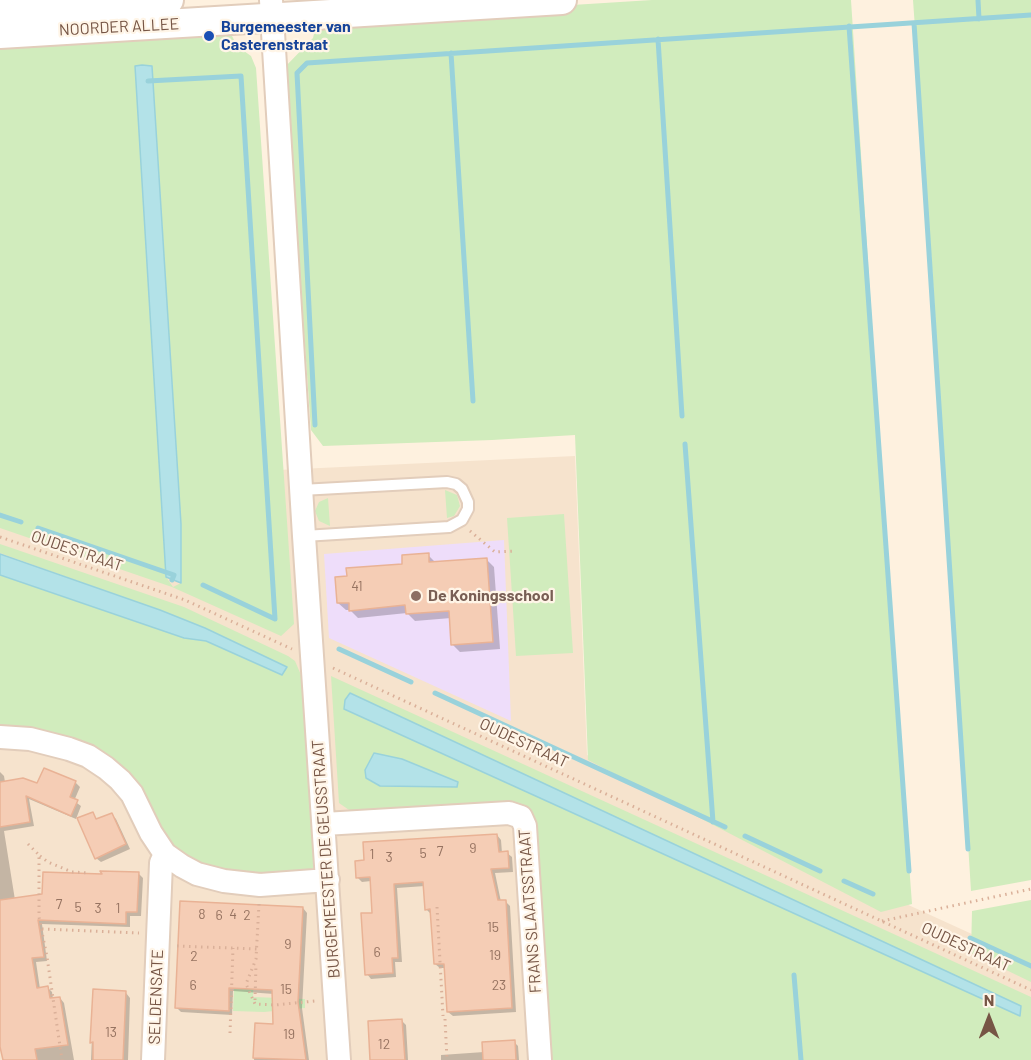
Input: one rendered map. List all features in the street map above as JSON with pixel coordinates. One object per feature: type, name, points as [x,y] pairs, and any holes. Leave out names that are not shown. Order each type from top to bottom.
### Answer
[{"type":"street","name":"NOORDER ALLEE","points":[[0,12],[169,0]]},
{"type":"street","name":"NOORDER ALLEE","points":[[0,34],[272,9],[562,0]]},
{"type":"street","points":[[272,9],[313,659]]},
{"type":"street","name":"BURGEMEESTER DE GEUSSTRAAT","points":[[313,659],[339,1060]]},
{"type":"street","points":[[0,737],[30,739],[69,748],[88,756],[106,768],[132,794],[151,833],[165,854],[197,874],[224,881],[260,885],[328,880]]},
{"type":"street","name":"FRANS SLAATSSTRAAT","points":[[324,824],[509,813],[521,817],[525,826],[540,1060]]},
{"type":"street","name":"SELDENSATE","points":[[153,1060],[161,863],[165,854]]},
{"type":"lane","points":[[301,490],[447,482],[456,484],[466,495],[468,509],[460,522],[449,527],[304,536]]},
{"type":"path","points":[[460,522],[495,552],[516,551]]},
{"type":"path","name":"OUDESTRAAT","points":[[0,537],[185,600],[1031,990]]},
{"type":"path","points":[[28,844],[48,862],[72,872],[90,873]]},
{"type":"path","points":[[39,855],[39,917],[62,1060]]},
{"type":"path","points":[[255,1004],[260,885]]},
{"type":"path","points":[[880,921],[1031,889]]},
{"type":"path","points":[[437,907],[447,1060]]},
{"type":"path","name":"SELDENSATE","points":[[42,929],[158,939]]},
{"type":"path","points":[[158,939],[256,949]]},
{"type":"path","points":[[230,1033],[233,948]]},
{"type":"path","points":[[255,1004],[246,984],[256,959]]},
{"type":"path","points":[[255,1004],[274,1005],[335,1000]]},
{"type":"shaded area","points":[[575,456],[587,755],[718,818],[1031,961],[1031,1060],[0,1060],[0,516],[286,618],[278,470]]},
{"type":"shaded area","name":"De Koningsschool","points":[[504,540],[511,721],[329,638],[324,554]]},
{"type":"green space","points":[[652,0],[851,0],[912,904],[881,912],[588,760],[575,435],[323,446],[311,430],[285,67],[313,38],[317,21]]},
{"type":"green space","points":[[913,0],[1031,0],[1031,880],[971,891],[932,268]]},
{"type":"green space","points":[[228,28],[237,46],[251,56],[256,68],[294,624],[281,636],[172,587],[0,528],[0,39]],"holes":[[[135,66],[152,66],[181,524],[181,583],[173,587],[166,577]]]},
{"type":"green space","points":[[445,490],[457,495],[460,506],[454,516],[447,518]]},
{"type":"green space","points":[[328,498],[330,526],[319,521],[315,511],[319,502]]},
{"type":"green space","points":[[564,514],[573,653],[516,656],[507,518]]},
{"type":"green space","points":[[0,544],[184,607],[295,661],[301,675],[316,865],[310,871],[256,878],[191,863],[168,846],[132,779],[0,731],[0,575],[184,638],[206,641],[282,675],[287,667],[205,628],[0,553]]},
{"type":"green space","points":[[331,676],[1031,997],[1031,1060],[549,1060],[534,821],[352,812],[339,803]]},
{"type":"green space","points":[[1031,900],[1031,982],[971,953],[972,911]]},
{"type":"green space","points":[[236,951],[255,952],[253,997],[305,999],[305,1008],[264,1012],[233,1011]]},
{"type":"water","points":[[135,66],[152,66],[181,524],[181,583],[166,577]]},
{"type":"water","points":[[0,554],[160,610],[205,628],[287,667],[282,675],[206,641],[184,638],[0,575]]},
{"type":"water","points":[[350,693],[1021,1006],[1020,1016],[344,709],[345,700]]},
{"type":"water","points":[[374,753],[402,759],[458,782],[457,787],[380,786],[366,778],[365,770]]},
{"type":"building","name":"De Koningsschool","points":[[429,553],[429,562],[487,558],[493,642],[451,645],[449,611],[406,614],[405,605],[349,611],[349,603],[337,603],[335,577],[347,576],[346,568],[402,564],[402,555]]},
{"type":"building","points":[[44,768],[76,781],[70,797],[78,800],[71,816],[26,796],[30,822],[0,827],[0,782],[23,778],[37,783]]},
{"type":"building","points":[[93,812],[96,819],[112,813],[126,844],[95,859],[77,818]]},
{"type":"building","points":[[497,834],[499,852],[508,851],[509,868],[491,869],[498,900],[506,900],[512,1008],[447,1012],[444,964],[434,964],[430,909],[425,910],[423,882],[394,884],[398,958],[392,958],[393,973],[365,975],[361,913],[372,913],[370,877],[356,878],[355,861],[364,860],[363,842]]},
{"type":"building","points":[[100,871],[139,872],[137,912],[126,912],[126,924],[38,920],[44,957],[32,958],[37,988],[48,986],[50,998],[60,997],[68,1045],[35,1049],[37,1060],[3,1060],[0,1047],[0,900],[42,894],[43,872],[102,874]]},
{"type":"building","points":[[180,901],[303,907],[298,1002],[306,1060],[253,1058],[255,1023],[273,1024],[272,990],[229,988],[229,1011],[175,1008]]},
{"type":"building","points":[[93,989],[126,991],[123,1060],[93,1060],[93,1042],[90,1043]]},
{"type":"building","points":[[402,1019],[405,1060],[370,1060],[368,1021]]},
{"type":"building","points":[[515,1040],[516,1060],[483,1060],[482,1042]]},
{"type":"waterway","points":[[978,0],[979,19]]},
{"type":"waterway","points":[[315,425],[297,73],[307,63],[1031,15]]},
{"type":"waterway","points":[[914,23],[968,849]]},
{"type":"waterway","points":[[849,26],[909,871]]},
{"type":"waterway","points":[[658,39],[682,416]]},
{"type":"waterway","points":[[451,53],[473,401]]},
{"type":"waterway","points":[[148,81],[241,76],[275,619],[203,585]]},
{"type":"waterway","points":[[685,444],[713,822]]},
{"type":"waterway","points":[[0,515],[21,522]]},
{"type":"waterway","points":[[38,528],[174,575],[172,580]]},
{"type":"waterway","points":[[339,649],[411,682]]},
{"type":"waterway","points":[[435,693],[725,827]]},
{"type":"waterway","points":[[745,836],[820,871]]},
{"type":"waterway","points":[[844,881],[873,894]]},
{"type":"waterway","points":[[970,938],[1031,966]]},
{"type":"waterway","points":[[794,975],[801,1060]]},
{"type":"place","name":"Burgemeester van Casterenstraat","points":[[209,36]]},
{"type":"place","name":"De Koningsschool","points":[[416,596]]}]
